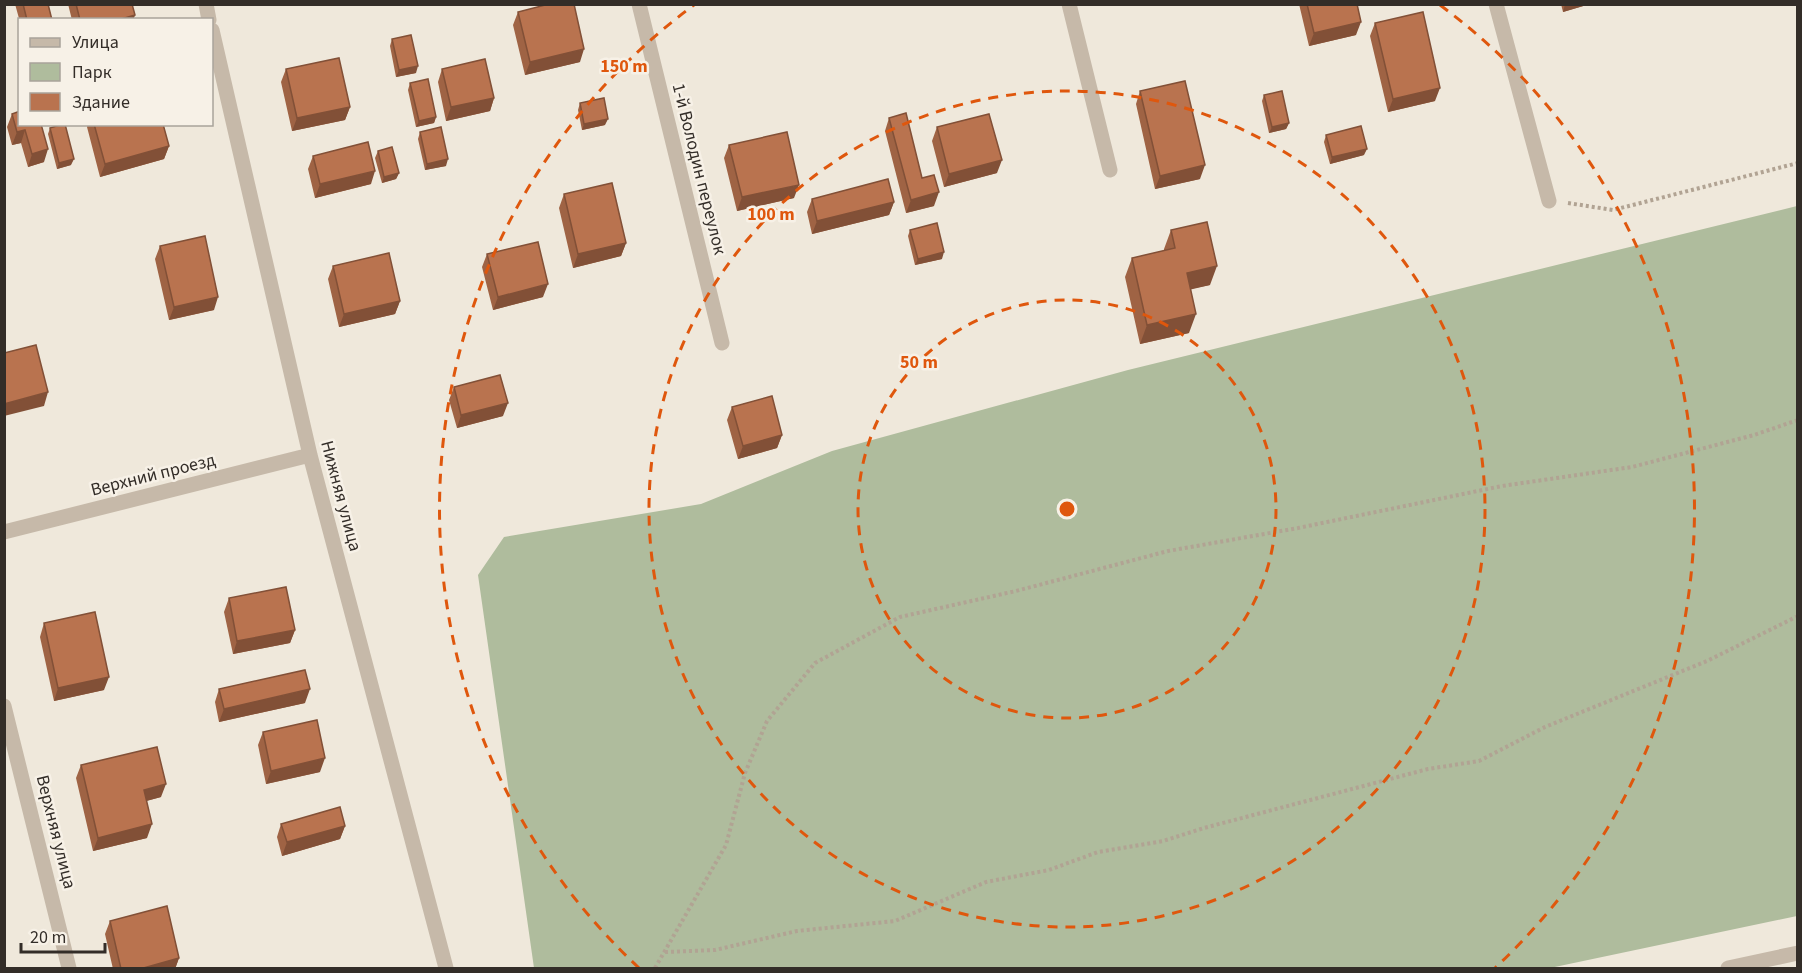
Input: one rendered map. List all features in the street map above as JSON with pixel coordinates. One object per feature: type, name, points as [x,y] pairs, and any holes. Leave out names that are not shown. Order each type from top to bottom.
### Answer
[{"type":"street","name":"1-й Володин переулок","points":[[639,4],[722,342]]},
{"type":"street","points":[[1069,4],[1110,170]]},
{"type":"street","points":[[1496,4],[1549,201]]},
{"type":"street","name":"Нижняя улица","points":[[213,34],[310,455],[446,969]]},
{"type":"street","name":"Верхний проезд","points":[[4,532],[310,455]]},
{"type":"street","name":"Верхняя улица","points":[[4,706],[69,969]]},
{"type":"street","points":[[1728,969],[1781,963],[1797,953]]},
{"type":"path","points":[[1549,201],[1613,210],[1797,163]]},
{"type":"path","points":[[655,969],[726,845],[745,773],[767,721],[815,663],[900,617],[1016,591],[1168,551],[1298,528],[1502,486],[1632,467],[1754,435],[1797,420]]},
{"type":"path","points":[[664,952],[715,950],[797,931],[895,921],[986,882],[1049,870],[1098,852],[1163,841],[1428,768],[1479,761],[1545,727],[1707,661],[1797,616]]},
{"type":"green space","points":[[1797,206],[1797,916],[1550,968],[534,968],[478,575],[504,537],[701,504],[832,451],[1128,370]]},
{"type":"building","points":[[23,4],[48,4],[52,18],[26,18]]},
{"type":"building","points":[[76,4],[132,4],[135,15],[125,18],[80,18]]},
{"type":"building","points":[[549,4],[574,4],[584,49],[530,62],[518,12]]},
{"type":"building","points":[[1307,4],[1357,4],[1361,22],[1314,33]]},
{"type":"building","points":[[1423,12],[1440,88],[1393,99],[1375,23]]},
{"type":"building","points":[[411,35],[418,66],[399,70],[392,39]]},
{"type":"building","points":[[339,58],[350,107],[297,118],[286,69]]},
{"type":"building","points":[[485,59],[494,98],[451,107],[442,69]]},
{"type":"building","points":[[428,79],[436,117],[419,121],[410,83]]},
{"type":"building","points":[[1185,81],[1205,165],[1160,176],[1140,91]]},
{"type":"building","points":[[1282,91],[1289,123],[1272,127],[1264,95]]},
{"type":"building","points":[[604,98],[608,119],[584,124],[580,103]]},
{"type":"building","points":[[18,112],[18,126],[42,126],[48,149],[32,154],[25,130],[17,132],[12,114]]},
{"type":"building","points":[[906,113],[922,178],[934,175],[939,192],[911,200],[889,118]]},
{"type":"building","points":[[989,114],[1002,160],[949,174],[937,127]]},
{"type":"building","points":[[66,126],[74,159],[59,163],[50,128]]},
{"type":"building","points":[[95,126],[164,126],[169,146],[105,164]]},
{"type":"building","points":[[1361,126],[1367,149],[1332,157],[1326,135]]},
{"type":"building","points":[[441,127],[448,159],[427,164],[420,132]]},
{"type":"building","points":[[787,132],[799,185],[742,197],[729,145]]},
{"type":"building","points":[[368,142],[375,171],[320,184],[313,156]]},
{"type":"building","points":[[392,147],[399,173],[384,177],[378,151]]},
{"type":"building","points":[[888,179],[894,202],[817,221],[812,199]]},
{"type":"building","points":[[612,183],[626,243],[578,254],[564,194]]},
{"type":"building","points":[[1207,222],[1217,266],[1187,273],[1196,314],[1147,325],[1132,258],[1175,248],[1171,230]]},
{"type":"building","points":[[937,223],[944,252],[918,259],[910,230]]},
{"type":"building","points":[[205,236],[218,297],[174,307],[160,246]]},
{"type":"building","points":[[538,242],[548,284],[498,297],[487,254]]},
{"type":"building","points":[[389,253],[400,301],[344,314],[333,266]]},
{"type":"building","points":[[36,345],[48,392],[4,404],[4,353]]},
{"type":"building","points":[[500,375],[508,403],[461,415],[454,387]]},
{"type":"building","points":[[772,396],[782,435],[743,446],[732,407]]},
{"type":"building","points":[[286,587],[295,630],[237,641],[229,598]]},
{"type":"building","points":[[95,612],[109,677],[58,688],[44,623]]},
{"type":"building","points":[[305,670],[310,689],[224,709],[219,689]]},
{"type":"building","points":[[317,720],[325,758],[271,771],[263,732]]},
{"type":"building","points":[[157,747],[166,784],[144,790],[152,824],[98,838],[81,765]]},
{"type":"building","points":[[340,807],[345,826],[287,842],[281,824]]},
{"type":"building","points":[[167,906],[179,958],[140,969],[121,969],[110,921]]}]
